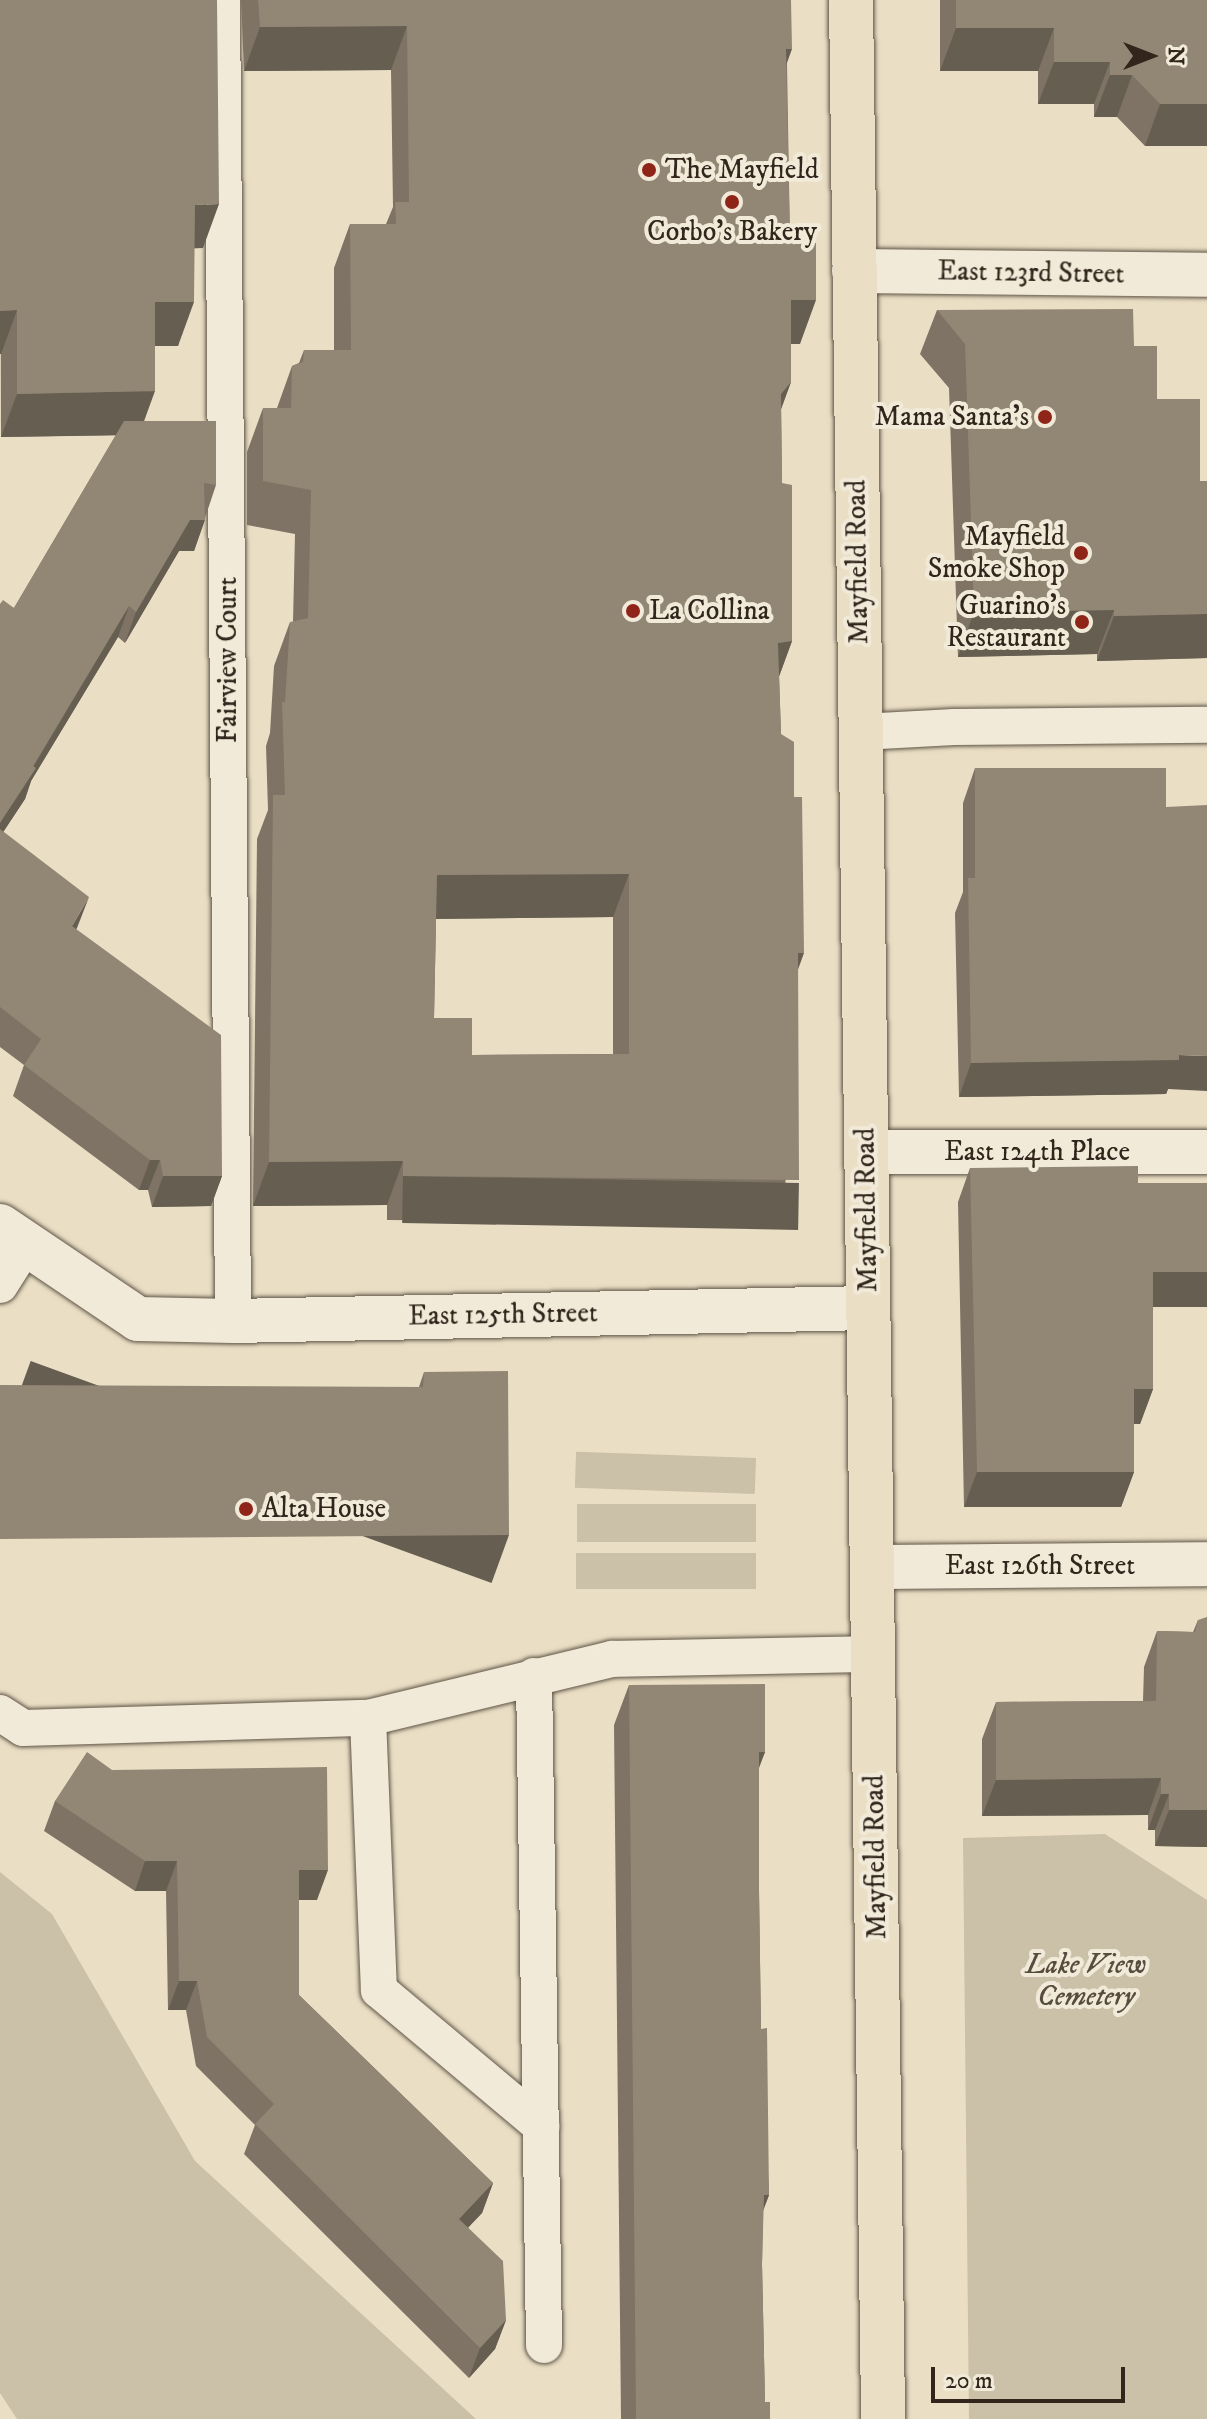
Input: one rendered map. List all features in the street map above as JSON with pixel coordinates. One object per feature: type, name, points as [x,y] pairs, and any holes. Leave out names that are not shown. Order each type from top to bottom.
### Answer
[{"type":"main road","name":"Mayfield Road","points":[[851,0],[883,2419]]},
{"type":"street","name":"East 123rd Street","points":[[854,271],[1207,275]]},
{"type":"street","name":"East 124th Place","points":[[866,1152],[1207,1152]]},
{"type":"street","name":"East 125th Street","points":[[13,1235],[138,1319],[233,1321],[868,1308]]},
{"type":"street","name":"East 126th Street","points":[[873,1567],[1207,1564]]},
{"type":"lane","name":"Fairview Court","points":[[222,0],[233,1321]]},
{"type":"lane","points":[[861,732],[954,727],[1207,725]]},
{"type":"lane","points":[[0,1285],[13,1235]]},
{"type":"lane","points":[[0,1713],[23,1728],[368,1718],[612,1659],[874,1654]]},
{"type":"lane","points":[[534,1676],[544,2345]]},
{"type":"lane","points":[[368,1718],[379,1990],[541,2126]]},
{"type":"green space","points":[[576,1452],[756,1458],[755,1494],[575,1488]]},
{"type":"green space","points":[[577,1504],[756,1504],[756,1542],[577,1542]]},
{"type":"green space","points":[[576,1553],[756,1553],[756,1589],[576,1589]]},
{"type":"green space","name":"Lake View Cemetery","points":[[1105,1834],[1207,1900],[1207,2419],[969,2419],[963,1838]]},
{"type":"green space","points":[[0,1872],[52,1914],[195,2161],[476,2419],[17,2419],[0,2393]]},
{"type":"building","points":[[0,0],[217,0],[219,204],[195,205],[194,302],[155,302],[155,391],[17,394],[17,310],[0,311]]},
{"type":"building","points":[[258,0],[791,0],[792,49],[786,49],[790,243],[816,243],[816,300],[791,300],[791,382],[781,394],[782,483],[792,485],[792,641],[778,643],[781,734],[794,742],[794,797],[802,797],[804,953],[798,953],[799,1180],[403,1176],[403,1161],[269,1162],[273,795],[285,795],[282,702],[285,702],[290,622],[308,618],[311,490],[263,481],[263,408],[291,408],[292,366],[303,362],[304,350],[351,350],[350,224],[396,224],[395,202],[409,202],[407,26],[260,27]],"holes":[[[629,874],[629,1054],[472,1055],[472,1018],[434,1018],[437,875]]]},
{"type":"building","points":[[956,0],[1207,0],[1207,104],[1160,104],[1132,75],[1110,75],[1110,62],[1054,62],[1054,28],[956,28]]},
{"type":"building","points":[[1133,309],[1134,346],[1157,346],[1157,399],[1200,399],[1200,481],[1207,481],[1207,614],[1114,616],[1114,610],[974,612],[965,344],[937,310]]},
{"type":"building","points":[[124,421],[216,421],[216,485],[204,483],[205,520],[190,520],[136,612],[129,606],[33,766],[36,768],[0,823],[0,604],[3,600],[14,608]]},
{"type":"building","points":[[975,768],[1166,768],[1166,807],[1207,805],[1207,1056],[1179,1055],[1179,1060],[971,1063],[968,878],[975,878]]},
{"type":"building","points":[[0,829],[89,897],[72,926],[221,1035],[222,1176],[163,1176],[160,1160],[150,1160],[24,1065],[41,1039],[0,1007]]},
{"type":"building","points":[[1138,1166],[1138,1183],[1207,1183],[1207,1272],[1153,1272],[1153,1389],[1134,1389],[1134,1472],[977,1472],[970,1168]]},
{"type":"building","name":"Alta House","points":[[508,1371],[509,1535],[0,1539],[0,1385],[423,1387],[424,1372]]},
{"type":"building","points":[[1207,1617],[1207,1810],[1169,1810],[1169,1794],[1161,1794],[1161,1778],[996,1780],[996,1702],[1156,1701],[1157,1631],[1195,1632],[1198,1620]]},
{"type":"building","points":[[765,1684],[765,1752],[759,1752],[759,1890],[761,2029],[767,2028],[769,2195],[764,2195],[762,2264],[765,2402],[770,2402],[770,2419],[636,2419],[629,1685]]},
{"type":"building","points":[[87,1752],[112,1770],[327,1767],[328,1870],[299,1870],[299,1995],[493,2183],[459,2219],[503,2261],[506,2320],[480,2348],[255,2124],[274,2104],[207,2037],[197,1981],[179,1981],[177,1861],[145,1861],[55,1801]]},
{"type":"place","name":"The Mayfield","points":[[649,170]]},
{"type":"place","name":"Corbo's Bakery","points":[[732,202]]},
{"type":"place","name":"Mama Santa's","points":[[1045,417]]},
{"type":"place","name":"Mayfield Smoke Shop","points":[[1081,553]]},
{"type":"place","name":"La Collina","points":[[633,611]]},
{"type":"place","name":"Guarino's Restaurant","points":[[1082,622]]},
{"type":"place","name":"Alta House","points":[[246,1509]]}]
